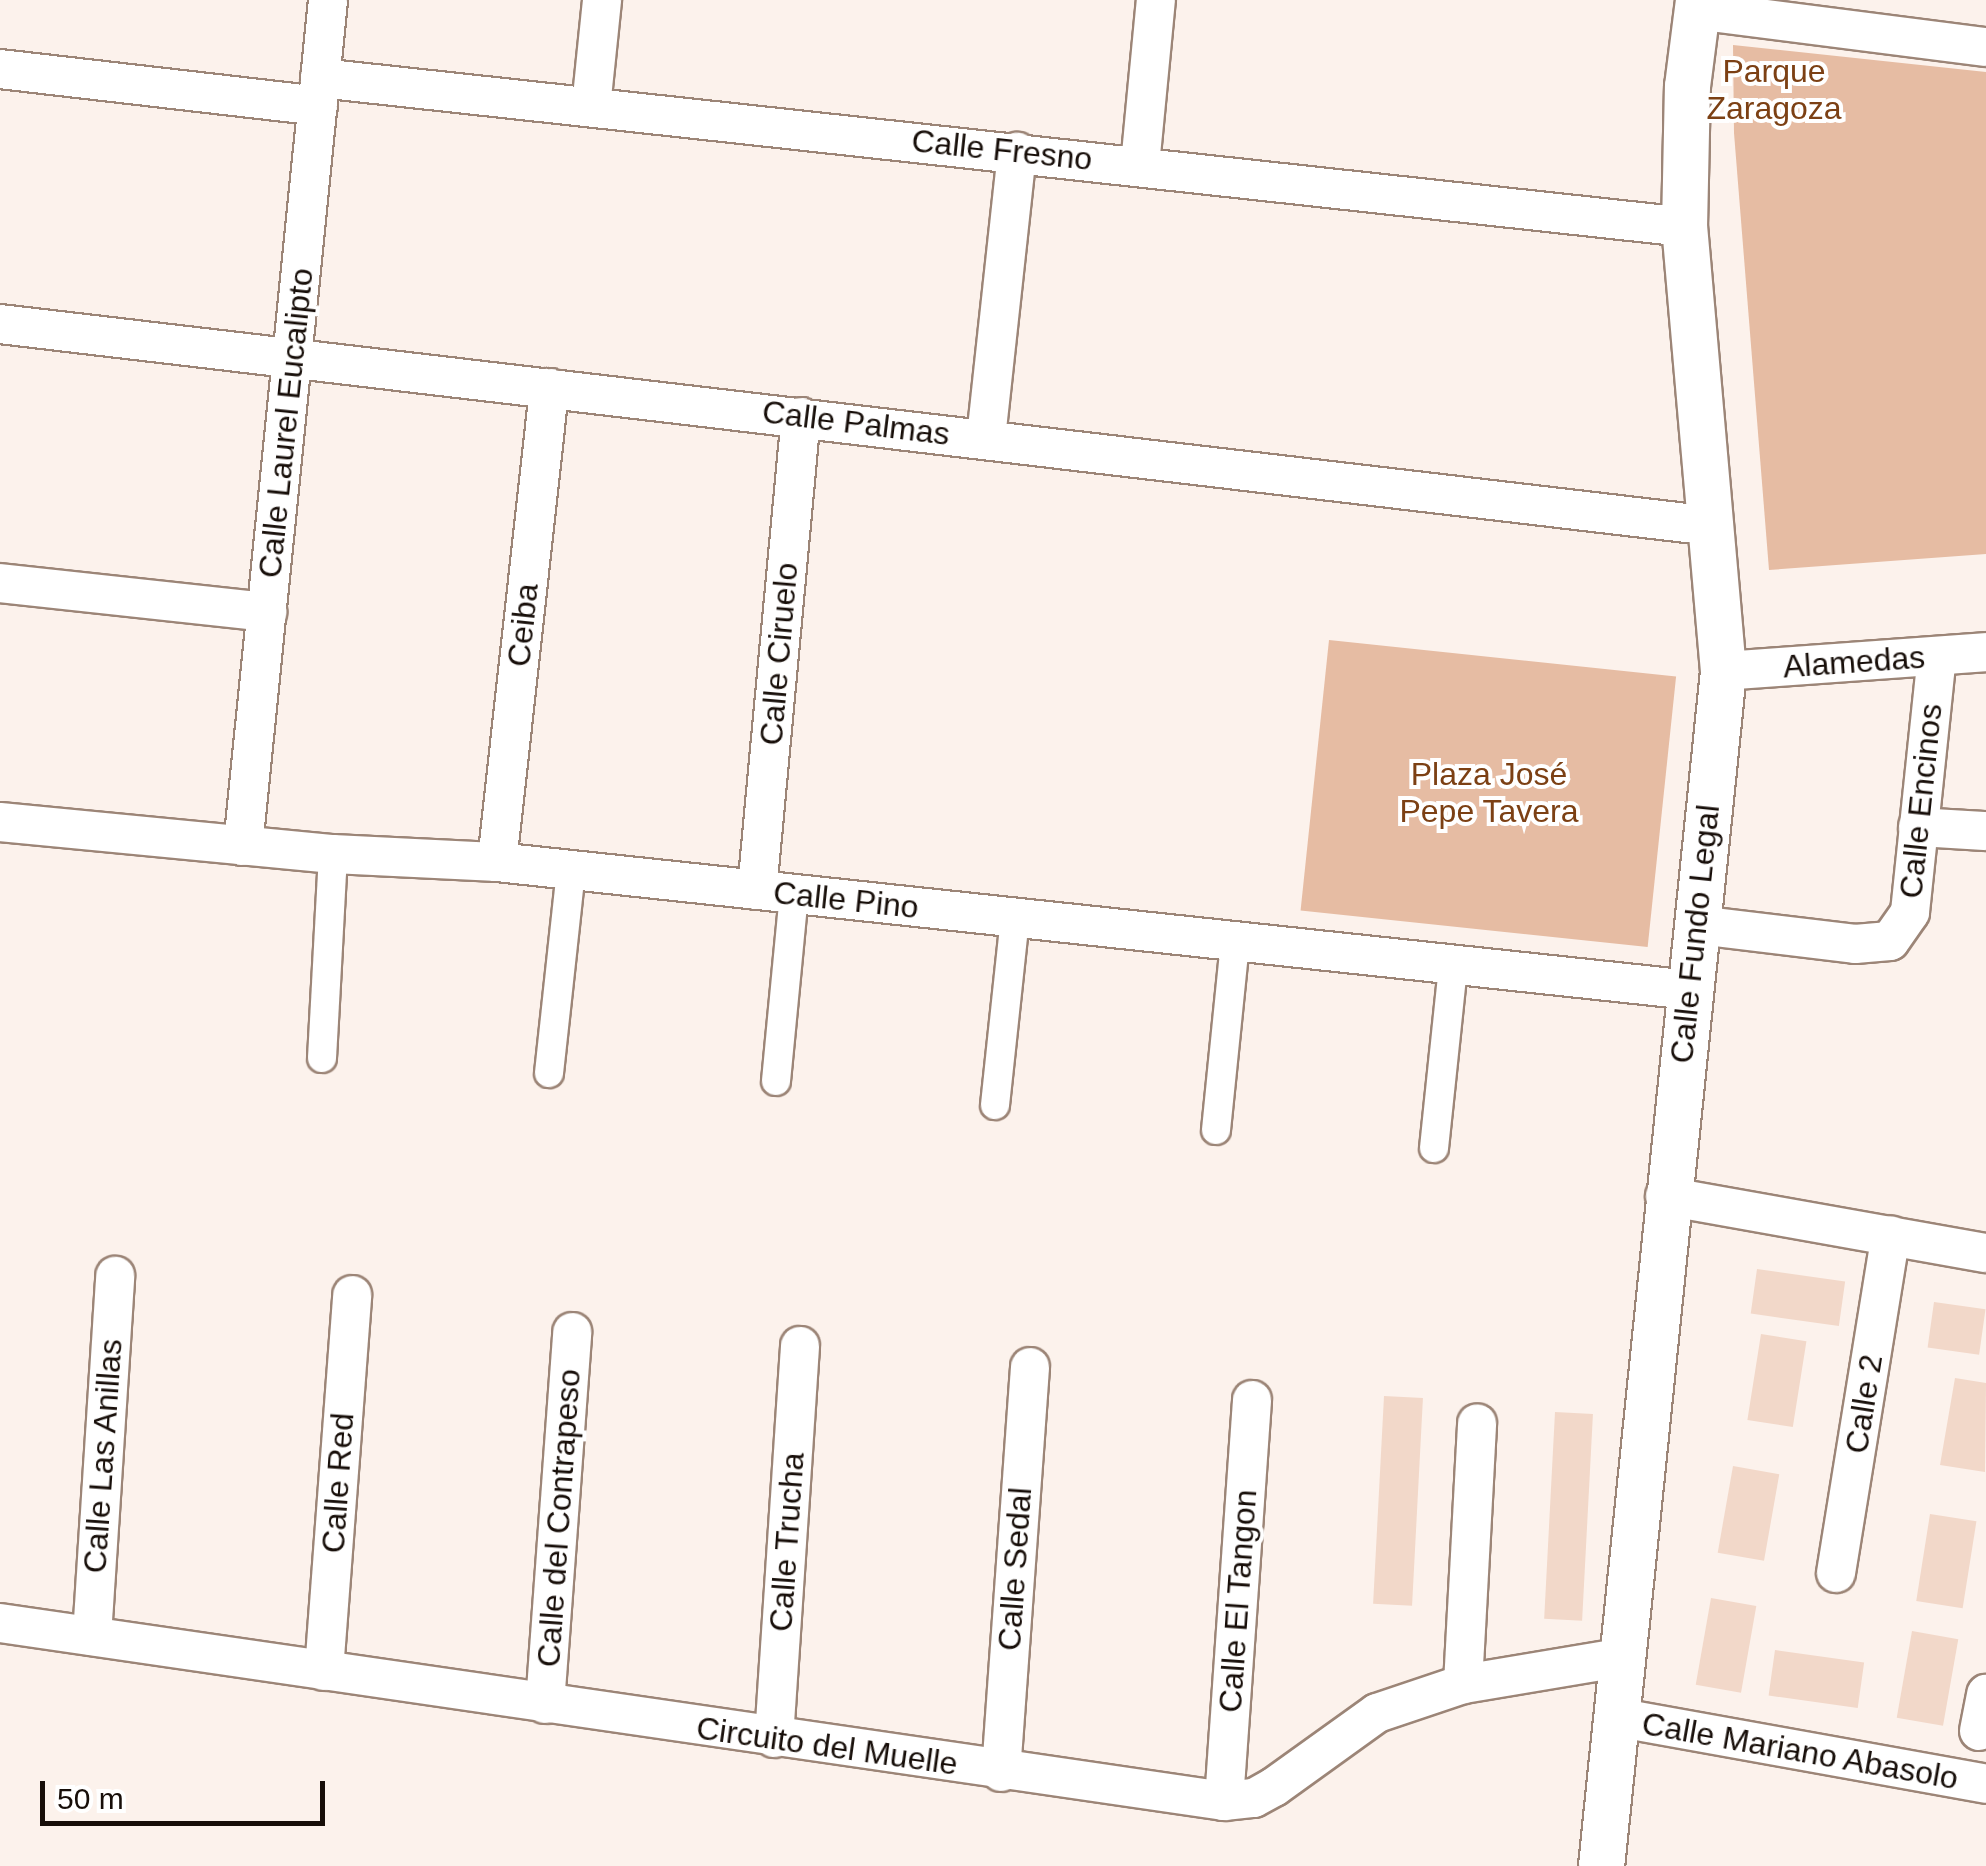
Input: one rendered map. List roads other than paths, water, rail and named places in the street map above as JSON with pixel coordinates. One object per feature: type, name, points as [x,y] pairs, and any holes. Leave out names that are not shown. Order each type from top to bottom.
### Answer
[{"type":"street","name":"Calle Laurel Eucalipto","points":[[244,846],[328,0]]},
{"type":"street","points":[[591,107],[602,0]]},
{"type":"street","points":[[1140,165],[1156,0]]},
{"type":"street","points":[[1697,5],[1986,47]]},
{"type":"street","name":"Calle Fundo Legal","points":[[1600,1866],[1614,1717],[1624,1657],[1665,1196],[1691,990],[1722,672],[1684,227],[1686,86],[1697,5]]},
{"type":"street","name":"Calle Fresno","points":[[0,68],[591,107],[1684,227]]},
{"type":"street","points":[[986,438],[1017,152]]},
{"type":"street","name":"Calle Palmas","points":[[0,324],[1711,526]]},
{"type":"street","name":"Ceiba","points":[[497,862],[549,388]]},
{"type":"street","name":"Calle Ciruelo","points":[[776,892],[801,417]]},
{"type":"street","points":[[0,582],[267,612]]},
{"type":"street","name":"Alamedas","points":[[1722,672],[1986,652]]},
{"type":"street","name":"Calle Encinos","points":[[1698,925],[1855,944],[1890,941],[1910,912],[1936,656]]},
{"type":"street","name":"Calle Pino","points":[[0,822],[333,854],[497,862],[1691,990]]},
{"type":"street","points":[[1918,827],[1986,831]]},
{"type":"street","points":[[322,1058],[333,854]]},
{"type":"street","points":[[549,1073],[571,870]]},
{"type":"street","points":[[776,892],[776,1081]]},
{"type":"street","points":[[995,1105],[1016,919]]},
{"type":"street","points":[[1216,1130],[1235,942]]},
{"type":"street","points":[[1434,1148],[1453,966]]},
{"type":"street","points":[[1665,1196],[1986,1253]]},
{"type":"street","name":"Calle 2","points":[[1836,1574],[1892,1236]]},
{"type":"street","name":"Calle Las Anillas","points":[[92,1636],[115,1276]]},
{"type":"street","name":"Calle Red","points":[[324,1670],[352,1294]]},
{"type":"street","name":"Calle del Contrapeso","points":[[546,1704],[572,1332]]},
{"type":"street","name":"Calle Trucha","points":[[774,1738],[800,1346]]},
{"type":"street","name":"Calle Sedal","points":[[1001,1772],[1030,1366]]},
{"type":"street","name":"Calle El Tangon","points":[[1224,1801],[1252,1400]]},
{"type":"street","points":[[1462,1684],[1477,1422]]},
{"type":"street","name":"Circuito del Muelle","points":[[0,1622],[1001,1772],[1224,1801],[1264,1792],[1377,1713],[1462,1684],[1624,1657]]},
{"type":"street","points":[[1979,1731],[1986,1694]]},
{"type":"street","name":"Calle Mariano Abasolo","points":[[1614,1717],[1986,1784]]},
{"type":"park label","name":"Parque Zaragoza","points":[[1774,90]]},
{"type":"park label","name":"Plaza José Pepe Tavera","points":[[1489,794]]}]
